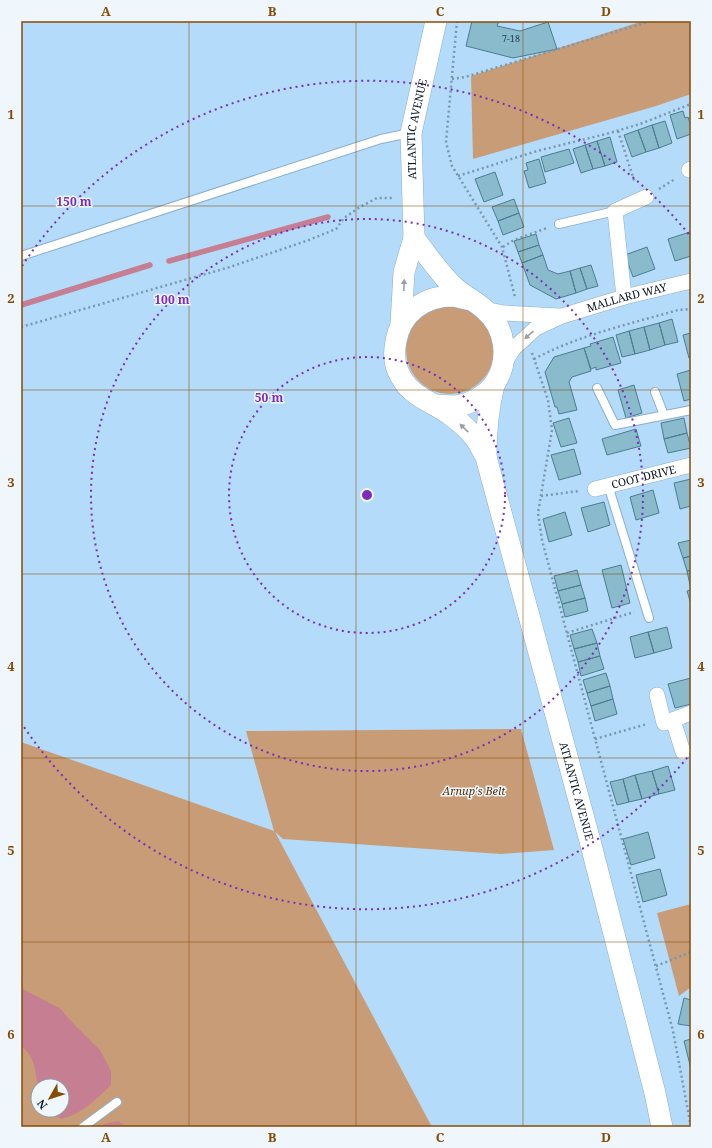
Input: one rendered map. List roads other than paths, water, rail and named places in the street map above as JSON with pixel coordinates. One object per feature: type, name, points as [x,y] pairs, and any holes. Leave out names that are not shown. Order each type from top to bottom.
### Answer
[{"type":"street","name":"ATLANTIC AVENUE","points":[[401,324],[404,272],[414,238],[411,133],[436,21]]},
{"type":"street","points":[[624,297],[615,211],[643,198]]},
{"type":"street","name":"ATLANTIC AVENUE","points":[[414,238],[450,284],[494,319],[502,335],[504,356],[488,412],[486,457]]},
{"type":"street","name":"MALLARD WAY","points":[[562,316],[624,297],[691,281]]},
{"type":"street","name":"ATLANTIC AVENUE","points":[[477,304],[454,296],[437,298],[420,304],[408,314],[398,331],[394,350],[398,370],[406,386],[419,397],[436,405],[454,417],[475,438],[486,457],[594,857],[655,1093],[662,1127]]},
{"type":"street","points":[[477,304],[504,313],[562,316]]},
{"type":"street","points":[[498,375],[514,348],[536,328],[562,316]]},
{"type":"street","name":"ATLANTIC AVENUE","points":[[436,405],[455,406],[471,402],[488,391],[498,375]]},
{"type":"street","name":"COOT DRIVE","points":[[602,487],[691,465]]},
{"type":"street","points":[[657,695],[683,752]]},
{"type":"street","points":[[668,719],[691,713]]},
{"type":"lane","points":[[21,256],[381,139],[411,133]]},
{"type":"lane","points":[[559,224],[615,211]]},
{"type":"lane","points":[[597,388],[615,425],[691,410]]},
{"type":"lane","points":[[655,392],[664,415]]},
{"type":"lane","points":[[602,487],[649,618]]},
{"type":"lane","points":[[83,1127],[118,1102]]},
{"type":"waterway","points":[[169,261],[328,217]]},
{"type":"waterway","points":[[21,305],[150,265]]},
{"type":"park label","name":"Arnup's Belt","points":[[474,791]]}]
